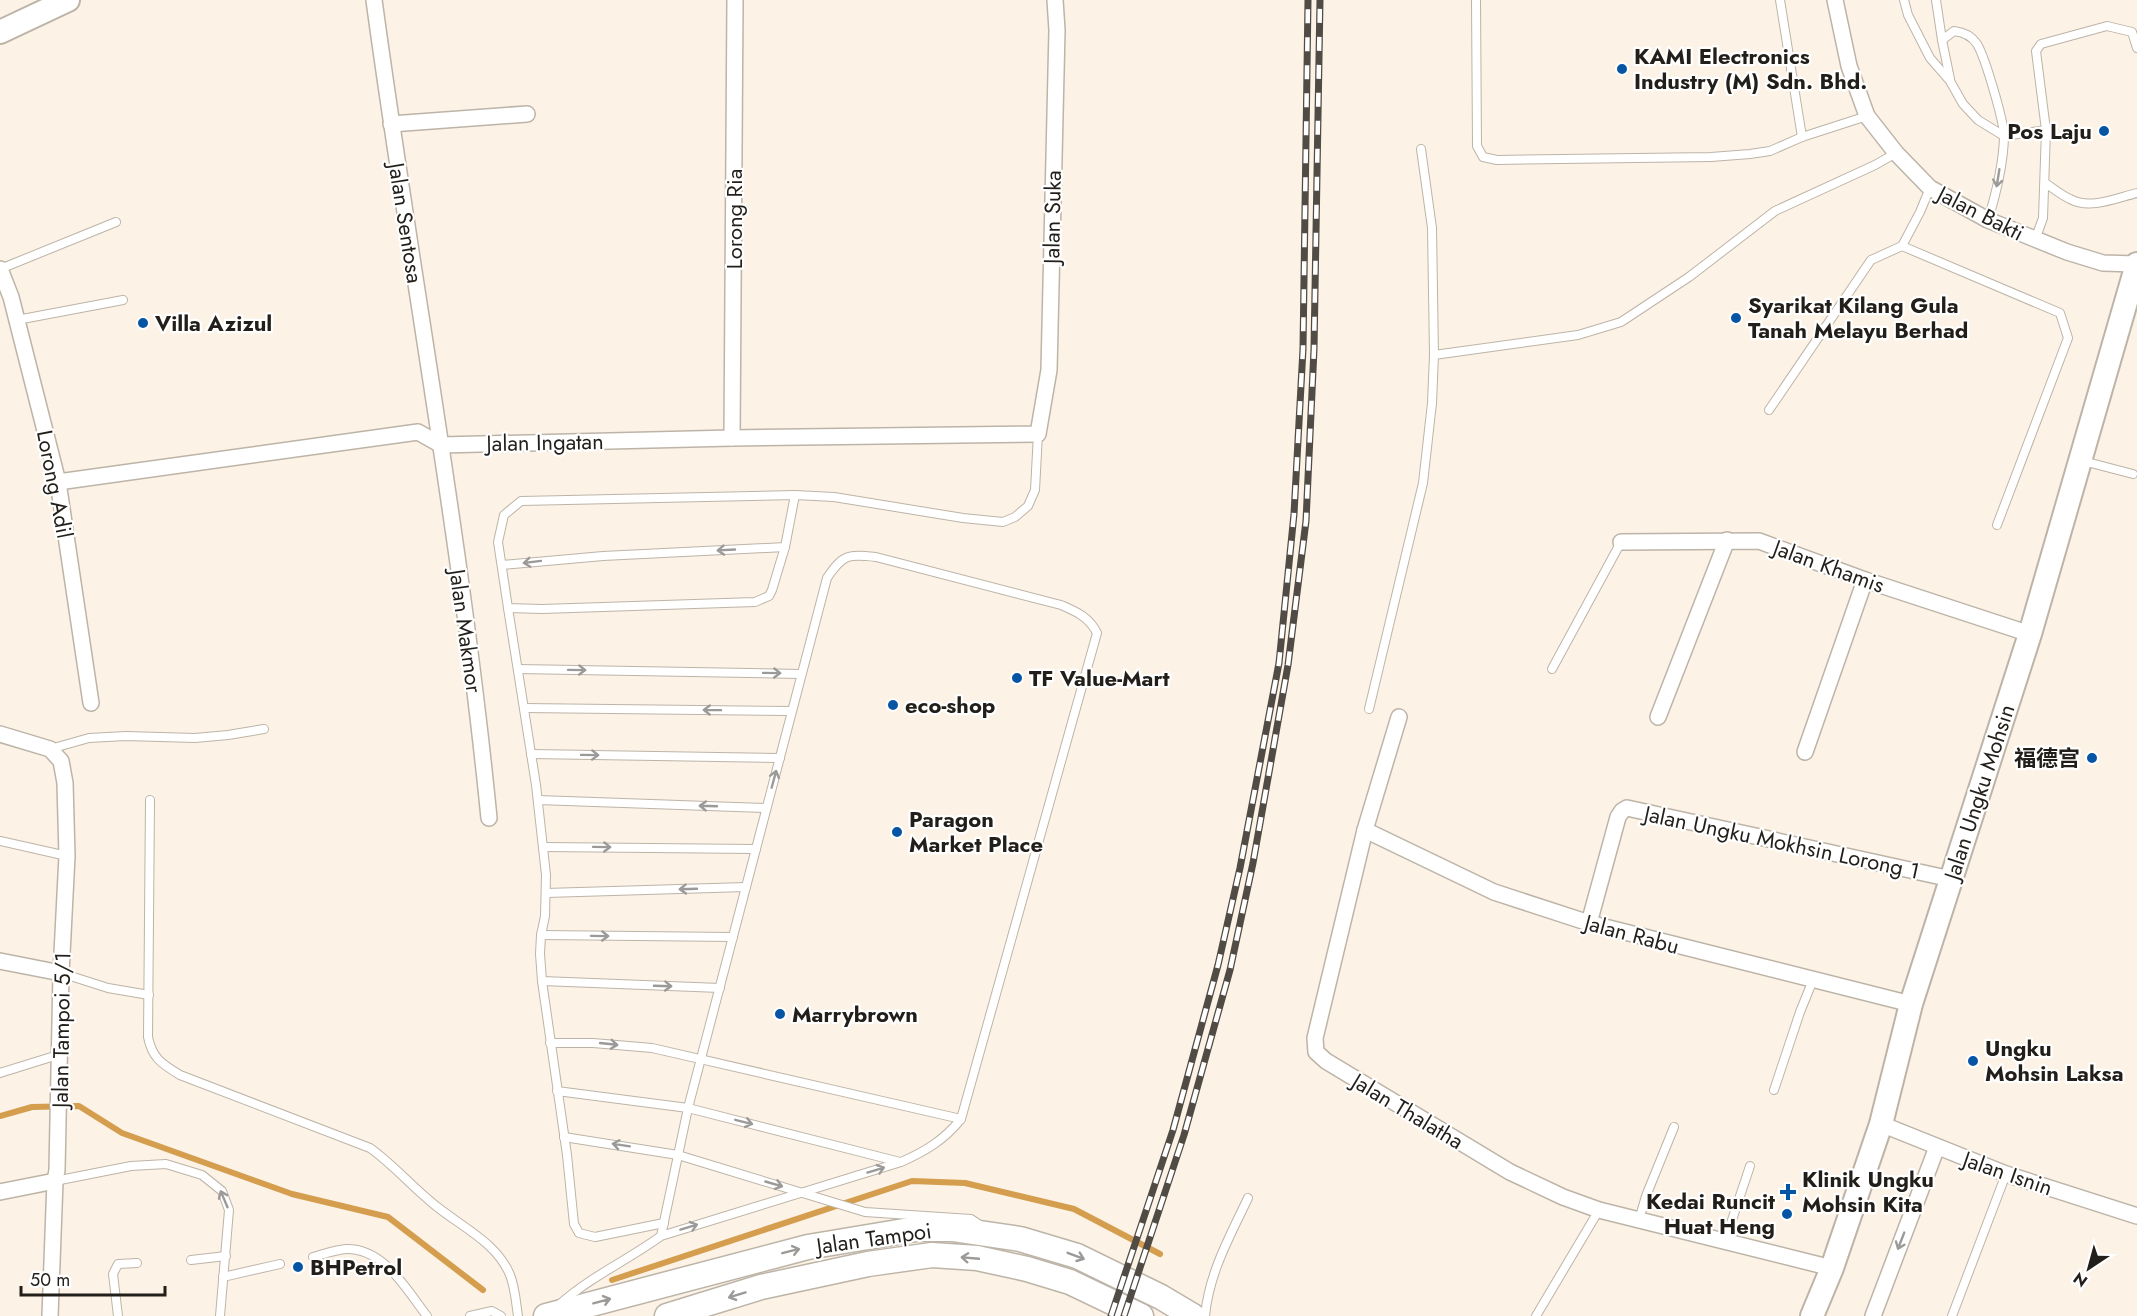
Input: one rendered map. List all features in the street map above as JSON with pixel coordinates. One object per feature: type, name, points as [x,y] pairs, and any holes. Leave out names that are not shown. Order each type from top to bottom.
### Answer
[{"type":"main road","name":"Jalan Tampoi","points":[[547,1316],[808,1247],[916,1229],[952,1229],[1020,1239],[1077,1256],[1161,1297],[1193,1316]]},
{"type":"main road","name":"Jalan Tampoi","points":[[666,1316],[761,1287],[868,1264],[932,1255],[977,1258],[1027,1269],[1070,1282],[1141,1316]]},
{"type":"street","points":[[0,32],[69,0]]},
{"type":"street","name":"Jalan Sentosa","points":[[374,0],[441,445]]},
{"type":"street","name":"Lorong Ria","points":[[732,438],[735,0]]},
{"type":"street","name":"Jalan Suka","points":[[1038,434],[1049,370],[1057,42],[1055,0]]},
{"type":"street","name":"Jalan Bakti","points":[[1835,0],[1849,66],[1866,116],[1896,153],[1930,188],[1988,220],[2035,240],[2103,263],[2136,264]]},
{"type":"street","points":[[391,124],[527,114]]},
{"type":"street","name":"Jalan Ungku Mohsin","points":[[1812,1316],[1832,1268],[1881,1124],[1911,1004],[2030,634],[2136,264]]},
{"type":"street","name":"Lorong Adil","points":[[0,269],[6,299],[17,320],[58,482],[91,703]]},
{"type":"street","name":"Jalan Ingatan","points":[[58,482],[418,432],[441,445],[1038,434]]},
{"type":"street","name":"Jalan Makmor","points":[[441,445],[489,818]]},
{"type":"street","points":[[1658,717],[1727,540]]},
{"type":"street","name":"Jalan Khamis","points":[[1622,542],[1759,541],[1865,580],[2030,634]]},
{"type":"street","points":[[1805,752],[1865,580]]},
{"type":"street","name":"Jalan Thalatha","points":[[1399,717],[1365,830],[1315,1038],[1317,1052],[1326,1061],[1510,1172],[1563,1197],[1599,1210],[1832,1268]]},
{"type":"street","points":[[0,734],[50,749]]},
{"type":"street","name":"Jalan Tampoi 5/1","points":[[50,749],[61,761],[65,783],[67,856],[50,1316]]},
{"type":"street","name":"Jalan Ungku Mokhsin Lorong 1","points":[[1589,923],[1618,817],[1627,808],[1951,879]]},
{"type":"street","name":"Jalan Rabu","points":[[1365,830],[1494,892],[1589,923],[1911,1004]]},
{"type":"street","points":[[0,961],[61,974]]},
{"type":"street","name":"Jalan Isnin","points":[[1881,1124],[2006,1174],[2137,1216]]},
{"type":"street","points":[[1873,1316],[1936,1147]]},
{"type":"street","points":[[0,1192],[56,1175]]},
{"type":"lane","points":[[1476,0],[1477,146],[1483,157],[1497,160],[1721,156],[1770,151],[1802,137],[1866,116]]},
{"type":"lane","points":[[1780,0],[1802,137]]},
{"type":"lane","points":[[1904,0],[1908,15],[1930,58],[1950,81],[1963,104],[1978,120],[2004,136],[2046,130]]},
{"type":"lane","points":[[1936,0],[1950,81]]},
{"type":"lane","points":[[2035,240],[2043,218],[2046,130],[2036,51],[2041,44],[2107,26],[2132,32],[2137,48]]},
{"type":"lane","points":[[1942,40],[1953,32],[1965,33],[1976,43],[1989,74],[2004,136],[1995,196],[1988,220]]},
{"type":"lane","points":[[1369,709],[1423,483],[1432,403],[1434,355],[1432,228],[1421,149]]},
{"type":"lane","points":[[1434,355],[1578,335],[1621,322],[1689,277],[1775,212],[1896,153]]},
{"type":"lane","points":[[2045,183],[2072,200],[2095,204],[2137,193]]},
{"type":"lane","points":[[1770,410],[1871,260],[1902,246],[1930,188]]},
{"type":"lane","points":[[0,269],[116,222]]},
{"type":"lane","points":[[1902,246],[2060,313],[2068,338],[1997,525]]},
{"type":"lane","points":[[17,320],[123,300]]},
{"type":"lane","points":[[664,1223],[596,1238],[579,1233],[574,1224],[542,981],[540,954],[546,893],[538,800],[498,542],[504,515],[521,501],[795,495],[834,497],[963,518],[1003,522],[1015,517],[1028,506],[1035,490],[1038,434]]},
{"type":"lane","points":[[2080,460],[2133,474]]},
{"type":"lane","points":[[508,608],[542,609],[755,602],[768,596],[772,590],[795,495]]},
{"type":"lane","points":[[1552,669],[1622,542]]},
{"type":"lane","points":[[502,565],[567,559],[784,547]]},
{"type":"lane","points":[[547,1316],[578,1289],[638,1253],[661,1236],[901,1162],[926,1151],[950,1134],[961,1119],[1096,633],[1091,622],[1079,613],[1061,605],[876,557],[855,555],[838,562],[827,578],[688,1108],[661,1236]]},
{"type":"lane","points":[[518,669],[801,674]]},
{"type":"lane","points":[[524,708],[791,711]]},
{"type":"lane","points":[[50,749],[89,738],[126,736],[195,738],[264,729]]},
{"type":"lane","points":[[531,754],[780,758]]},
{"type":"lane","points":[[150,800],[148,1037],[150,1051],[163,1065],[180,1075],[370,1148],[383,1157],[435,1205],[484,1241],[502,1260],[511,1276],[518,1316]]},
{"type":"lane","points":[[538,800],[766,808]]},
{"type":"lane","points":[[0,841],[67,856]]},
{"type":"lane","points":[[543,847],[756,849]]},
{"type":"lane","points":[[546,893],[746,887]]},
{"type":"lane","points":[[541,935],[733,937]]},
{"type":"lane","points":[[61,974],[108,988],[149,995]]},
{"type":"lane","points":[[1774,1090],[1813,980]]},
{"type":"lane","points":[[542,981],[720,988]]},
{"type":"lane","points":[[550,1042],[593,1042],[652,1048],[961,1119]]},
{"type":"lane","points":[[0,1073],[61,1061]]},
{"type":"lane","points":[[557,1091],[688,1108],[901,1162]]},
{"type":"lane","points":[[1639,1220],[1646,1196],[1674,1127]]},
{"type":"lane","points":[[564,1137],[678,1155],[865,1212],[971,1219],[996,1235]]},
{"type":"lane","points":[[56,1175],[142,1164],[166,1164],[202,1175],[222,1191],[229,1210],[220,1316]]},
{"type":"lane","points":[[1725,1241],[1750,1166]]},
{"type":"lane","points":[[1952,1316],[2006,1174]]},
{"type":"lane","points":[[1205,1316],[1207,1293],[1216,1266],[1248,1198]]},
{"type":"lane","points":[[1536,1316],[1599,1210]]},
{"type":"lane","points":[[313,1257],[347,1249],[372,1256],[387,1264],[427,1316]]},
{"type":"lane","points":[[191,1260],[226,1256]]},
{"type":"lane","points":[[118,1316],[113,1270],[118,1264],[137,1263]]},
{"type":"lane","points":[[223,1276],[280,1264]]},
{"type":"lane","points":[[470,1316],[492,1311],[501,1316]]},
{"type":"waterway","points":[[0,1116],[32,1107],[79,1106],[122,1133],[292,1194],[388,1217],[483,1290]]},
{"type":"waterway","points":[[612,1280],[912,1181],[965,1183],[1074,1209],[1160,1254]]},
{"type":"railway","points":[[1111,1316],[1173,1130],[1218,965],[1240,868],[1279,663],[1294,514],[1303,349],[1308,0]]},
{"type":"railway","points":[[1124,1316],[1184,1135],[1230,970],[1253,863],[1288,665],[1306,521],[1314,349],[1320,0]]},
{"type":"place","name":"KAMI Electronics Industry (M) Sdn. Bhd.","points":[[1622,69]]},
{"type":"place","name":"Pos Laju","points":[[2104,131]]},
{"type":"place","name":"Syarikat Kilang Gula Tanah Melayu Berhad","points":[[1736,318]]},
{"type":"place","name":"Villa Azizul","points":[[143,323]]},
{"type":"place","name":"TF Value-Mart","points":[[1017,678]]},
{"type":"place","name":"eco-shop","points":[[893,705]]},
{"type":"place","name":"福德宫","points":[[2092,758]]},
{"type":"place","name":"Paragon Market Place","points":[[897,832]]},
{"type":"place","name":"Marrybrown","points":[[780,1014]]},
{"type":"place","name":"Ungku Mohsin Laksa","points":[[1973,1061]]},
{"type":"place","name":"Klinik Ungku Mohsin Kita","points":[[1788,1192]]},
{"type":"place","name":"Kedai Runcit Huat Heng","points":[[1787,1214]]},
{"type":"place","name":"BHPetrol","points":[[298,1267]]}]
